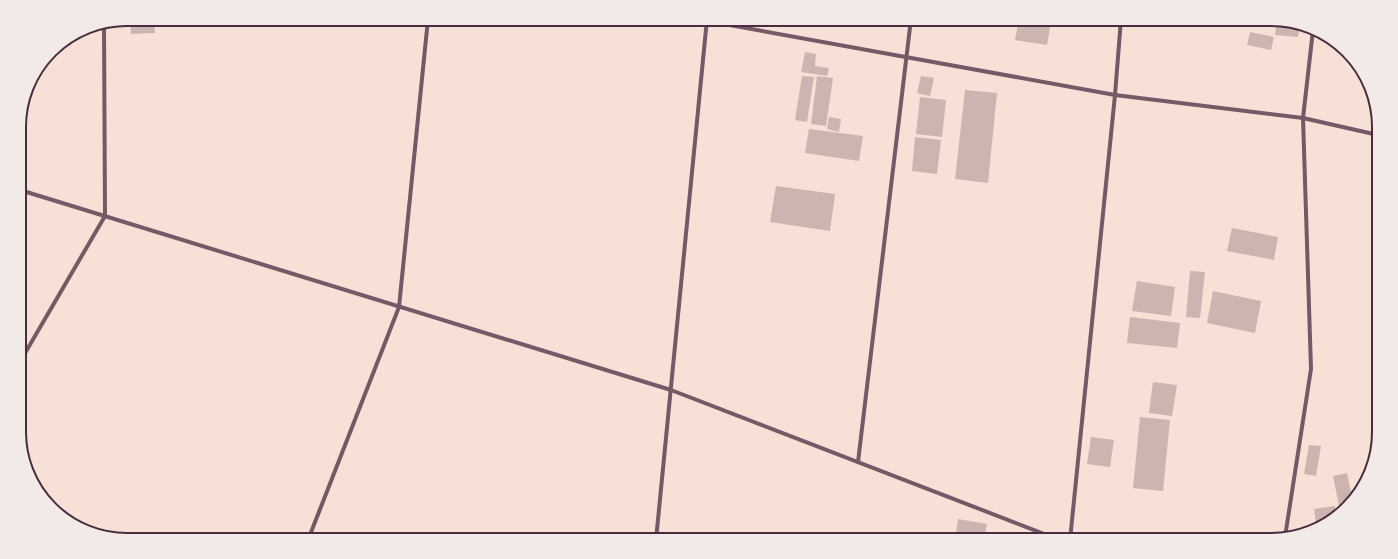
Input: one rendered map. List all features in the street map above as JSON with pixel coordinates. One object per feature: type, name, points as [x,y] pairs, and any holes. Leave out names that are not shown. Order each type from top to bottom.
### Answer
[{"type":"street","points":[[311,533],[399,306],[427,26]]},
{"type":"street","points":[[657,533],[706,26]]},
{"type":"street","points":[[740,26],[1115,95],[1302,118],[1372,134]]},
{"type":"street","points":[[858,462],[908,57],[910,26]]},
{"type":"street","points":[[1071,533],[1115,95],[1120,26]]},
{"type":"street","points":[[26,350],[106,216],[104,29]]},
{"type":"street","points":[[1286,532],[1311,369],[1302,118],[1312,35]]},
{"type":"street","points":[[26,192],[671,390],[1042,533]]},
{"type":"building","points":[[130,26],[154,26],[155,33],[131,34]]},
{"type":"building","points":[[1018,26],[1050,26],[1047,45],[1015,40]]},
{"type":"building","points":[[1276,26],[1299,30],[1298,37],[1275,35]]},
{"type":"building","points":[[1250,32],[1274,37],[1271,50],[1247,45]]},
{"type":"building","points":[[805,52],[816,54],[815,66],[829,68],[827,76],[801,72]]},
{"type":"building","points":[[802,76],[814,77],[807,122],[795,120]]},
{"type":"building","points":[[817,76],[833,78],[826,126],[811,124]]},
{"type":"building","points":[[921,76],[934,78],[930,96],[917,93]]},
{"type":"building","points":[[965,90],[997,93],[988,183],[955,179]]},
{"type":"building","points":[[920,97],[946,100],[942,137],[916,134]]},
{"type":"building","points":[[829,117],[841,119],[839,132],[827,129]]},
{"type":"building","points":[[809,129],[863,136],[859,161],[805,153]]},
{"type":"building","points":[[915,137],[941,140],[937,174],[912,171]]},
{"type":"building","points":[[776,186],[835,194],[830,231],[770,222]]},
{"type":"building","points":[[1232,228],[1278,237],[1274,260],[1227,251]]},
{"type":"building","points":[[1190,271],[1205,272],[1200,318],[1186,317]]},
{"type":"building","points":[[1137,281],[1175,287],[1171,316],[1132,311]]},
{"type":"building","points":[[1213,291],[1261,301],[1255,333],[1207,323]]},
{"type":"building","points":[[1130,317],[1180,323],[1177,348],[1127,343]]},
{"type":"building","points":[[1153,382],[1177,385],[1172,416],[1149,413]]},
{"type":"building","points":[[1140,417],[1170,420],[1163,491],[1133,488]]},
{"type":"building","points":[[1091,437],[1114,440],[1110,467],[1087,464]]},
{"type":"building","points":[[1309,445],[1321,446],[1316,476],[1304,474]]},
{"type":"building","points":[[1347,473],[1351,493],[1339,506],[1333,476]]},
{"type":"building","points":[[1335,506],[1335,509],[1316,522],[1314,509]]},
{"type":"building","points":[[958,519],[987,524],[985,533],[956,533]]}]
